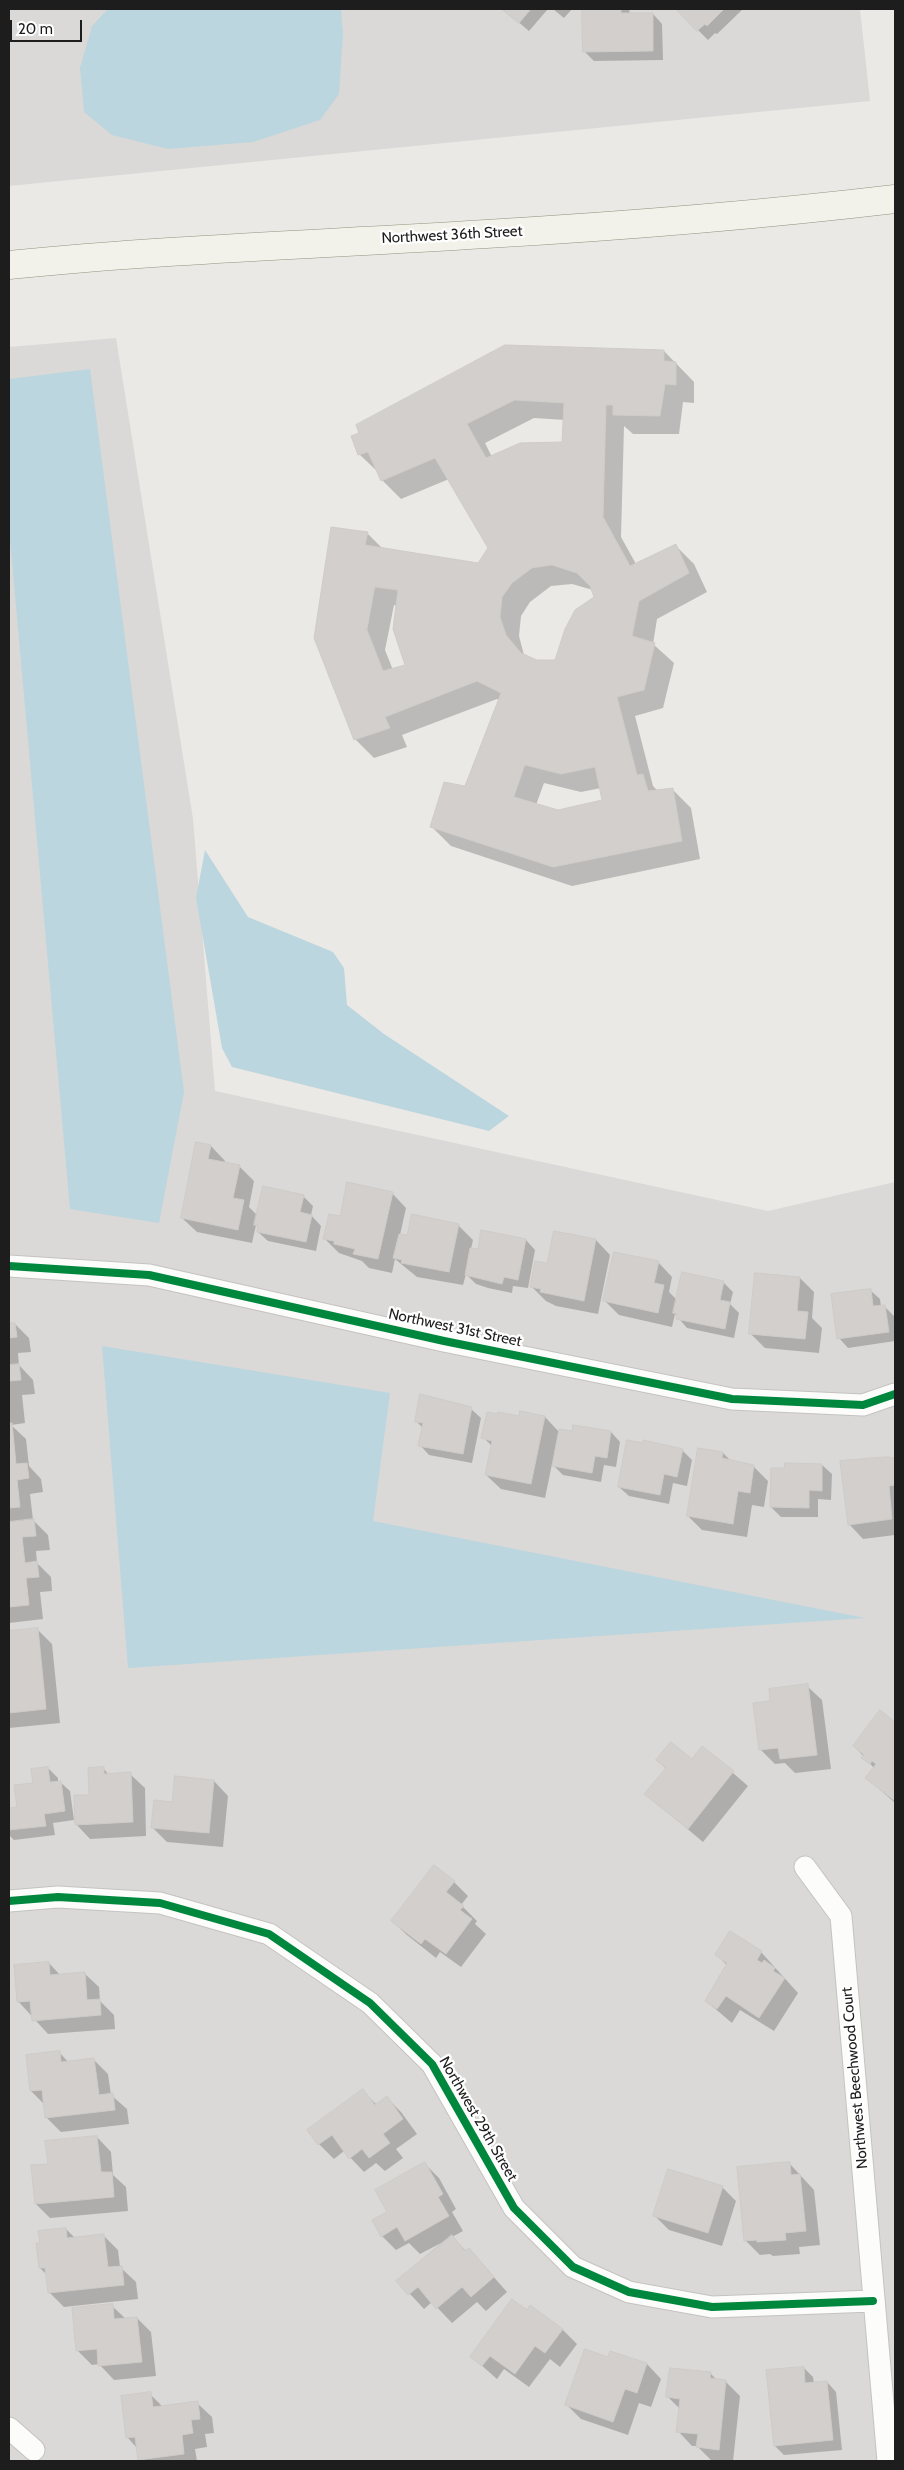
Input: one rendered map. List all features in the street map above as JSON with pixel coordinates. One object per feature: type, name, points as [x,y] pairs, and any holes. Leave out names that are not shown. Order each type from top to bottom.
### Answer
[{"type":"main road","name":"Northwest 36th Street","points":[[9,265],[248,246],[638,224],[774,214],[895,199]]},
{"type":"street","name":"Northwest 31st Street","points":[[9,1266],[149,1275],[444,1341],[732,1399],[863,1404],[895,1394]]},
{"type":"street","name":"Northwest Beechwood Court","points":[[806,1867],[841,1916],[888,2461]]},
{"type":"street","name":"Northwest 29th Street","points":[[9,1902],[58,1897],[160,1903],[269,1934],[370,2003],[432,2064],[514,2208],[573,2267],[629,2292],[712,2307],[873,2301]]},
{"type":"street","points":[[9,2428],[34,2450]]},
{"type":"shaded area","points":[[9,9],[860,9],[870,101],[9,186]]},
{"type":"shaded area","points":[[116,338],[193,819],[215,1091],[768,1211],[895,1182],[895,2461],[9,2461],[9,347]]},
{"type":"water","points":[[108,9],[341,9],[343,34],[339,94],[320,120],[253,142],[168,149],[112,135],[84,112],[80,68],[92,26]]},
{"type":"water","points":[[90,369],[184,1092],[159,1223],[70,1209],[9,528],[9,379]]},
{"type":"water","points":[[205,850],[248,917],[333,952],[344,968],[347,1005],[384,1034],[509,1116],[489,1131],[232,1067],[222,1048],[196,898]]},
{"type":"water","points":[[102,1346],[390,1393],[373,1521],[865,1618],[128,1668]]},
{"type":"building","points":[[502,9],[531,9],[519,23]]},
{"type":"building","points":[[582,9],[621,9],[621,13],[653,13],[653,51],[583,52]]},
{"type":"building","points":[[676,9],[724,9],[707,26],[705,24],[697,31]]},
{"type":"building","points":[[505,345],[664,350],[664,361],[676,362],[676,385],[665,384],[660,416],[613,415],[613,405],[606,405],[603,517],[630,566],[676,544],[689,573],[639,601],[632,636],[655,643],[644,690],[617,697],[637,775],[643,774],[648,791],[673,788],[682,841],[553,867],[430,827],[444,782],[465,786],[501,693],[477,681],[385,717],[390,728],[354,740],[314,638],[331,527],[368,532],[365,545],[478,563],[488,548],[435,458],[381,481],[368,452],[358,455],[351,436],[359,433],[356,425]],"holes":[[[515,400],[564,403],[562,442],[520,443],[486,458],[467,424]],[[552,565],[577,573],[590,586],[594,597],[575,610],[565,629],[555,660],[537,660],[521,653],[506,635],[500,617],[502,597],[512,583],[532,568]],[[375,587],[398,590],[393,629],[405,665],[383,671],[367,630]],[[525,765],[561,774],[595,767],[602,800],[558,810],[514,797]]]},
{"type":"building","points":[[196,1142],[211,1145],[208,1159],[240,1165],[233,1198],[244,1200],[238,1230],[181,1218]]},
{"type":"building","points":[[347,1182],[393,1192],[378,1259],[353,1254],[355,1249],[323,1239],[329,1214],[340,1216]]},
{"type":"building","points":[[263,1186],[304,1195],[300,1212],[312,1215],[306,1242],[257,1232],[258,1226],[254,1225]]},
{"type":"building","points":[[412,1214],[459,1224],[449,1272],[401,1263],[402,1260],[393,1258],[399,1234],[407,1235]]},
{"type":"building","points":[[481,1230],[526,1239],[518,1280],[504,1277],[502,1284],[465,1275],[470,1248],[478,1249]]},
{"type":"building","points":[[554,1231],[596,1239],[584,1301],[540,1292],[541,1289],[530,1287],[535,1261],[547,1263]]},
{"type":"building","points":[[614,1252],[659,1261],[654,1283],[664,1285],[658,1313],[603,1301]]},
{"type":"building","points":[[682,1272],[724,1281],[720,1300],[730,1302],[725,1329],[676,1319],[677,1314],[673,1313]]},
{"type":"building","points":[[755,1273],[800,1277],[797,1311],[808,1312],[805,1339],[749,1334]]},
{"type":"building","points":[[871,1289],[873,1306],[885,1305],[889,1332],[837,1339],[831,1294]]},
{"type":"building","points":[[9,1323],[15,1323],[17,1337],[9,1338]]},
{"type":"building","points":[[19,1364],[21,1380],[9,1381],[9,1365]]},
{"type":"building","points":[[420,1394],[472,1407],[463,1454],[418,1446],[423,1423],[415,1422]]},
{"type":"building","points":[[520,1411],[545,1416],[531,1484],[485,1475],[492,1441],[481,1438],[487,1412],[519,1416]]},
{"type":"building","points":[[9,1423],[12,1423],[16,1464],[27,1463],[29,1478],[17,1480],[20,1507],[9,1508]]},
{"type":"building","points":[[573,1425],[611,1431],[607,1458],[595,1456],[592,1473],[552,1466],[559,1429],[572,1431]]},
{"type":"building","points":[[627,1440],[643,1443],[643,1440],[683,1449],[677,1477],[664,1474],[660,1495],[618,1487]]},
{"type":"building","points":[[698,1448],[723,1452],[722,1458],[754,1465],[750,1493],[738,1491],[733,1524],[687,1516]]},
{"type":"building","points":[[895,1458],[895,1485],[889,1486],[892,1519],[848,1525],[840,1461]]},
{"type":"building","points":[[785,1463],[822,1464],[822,1491],[809,1490],[809,1508],[770,1507],[771,1468],[784,1468]]},
{"type":"building","points":[[34,1519],[36,1536],[22,1537],[25,1563],[37,1561],[39,1577],[26,1578],[29,1605],[9,1607],[9,1522]]},
{"type":"building","points":[[38,1628],[46,1709],[9,1713],[9,1631]]},
{"type":"building","points":[[808,1684],[817,1755],[780,1759],[778,1748],[759,1750],[753,1703],[770,1701],[769,1689]]},
{"type":"building","points":[[880,1710],[895,1722],[895,1801],[865,1778],[876,1764],[872,1761],[870,1764],[861,1758],[864,1755],[853,1746]]},
{"type":"building","points":[[671,1742],[692,1759],[702,1746],[734,1771],[688,1829],[644,1794],[666,1768],[656,1760]]},
{"type":"building","points":[[48,1767],[50,1782],[61,1781],[65,1811],[44,1814],[46,1826],[9,1830],[9,1808],[17,1807],[14,1785],[33,1783],[31,1769]]},
{"type":"building","points":[[104,1767],[104,1774],[131,1772],[133,1822],[75,1825],[74,1795],[89,1795],[88,1768]]},
{"type":"building","points":[[175,1776],[214,1780],[209,1833],[151,1828],[154,1800],[172,1802]]},
{"type":"building","points":[[434,1865],[455,1881],[446,1892],[464,1906],[460,1910],[472,1919],[446,1954],[425,1939],[421,1944],[391,1921]]},
{"type":"building","points":[[730,1931],[762,1951],[757,1960],[762,1963],[764,1960],[775,1968],[773,1971],[785,1978],[759,2018],[726,1996],[717,2009],[705,2001],[727,1963],[715,1955]]},
{"type":"building","points":[[49,1962],[50,1975],[85,1972],[87,2000],[100,1999],[101,2015],[32,2021],[30,2001],[17,2002],[14,1965]]},
{"type":"building","points":[[60,2051],[61,2062],[94,2058],[99,2095],[113,2093],[115,2110],[45,2118],[42,2090],[30,2091],[26,2055]]},
{"type":"building","points":[[363,2089],[375,2105],[387,2096],[403,2119],[383,2134],[390,2143],[369,2158],[362,2149],[349,2159],[332,2135],[318,2145],[307,2130]]},
{"type":"building","points":[[97,2136],[101,2172],[112,2172],[114,2197],[35,2204],[31,2165],[48,2164],[45,2141]]},
{"type":"building","points":[[425,2162],[443,2194],[438,2197],[449,2216],[405,2241],[397,2227],[381,2237],[372,2220],[387,2212],[375,2190]]},
{"type":"building","points":[[790,2162],[791,2175],[800,2174],[806,2231],[785,2233],[786,2240],[744,2241],[737,2167]]},
{"type":"building","points":[[668,2169],[723,2186],[708,2233],[653,2216]]},
{"type":"building","points":[[66,2228],[67,2238],[104,2234],[108,2267],[122,2266],[124,2285],[48,2293],[45,2268],[39,2268],[36,2243],[40,2243],[38,2231]]},
{"type":"building","points":[[452,2235],[465,2251],[469,2248],[494,2277],[471,2297],[462,2287],[436,2309],[418,2287],[408,2295],[396,2281]]},
{"type":"building","points":[[512,2299],[527,2310],[530,2305],[563,2329],[545,2353],[535,2346],[515,2374],[490,2356],[482,2366],[470,2357]]},
{"type":"building","points":[[113,2304],[114,2319],[137,2317],[142,2362],[98,2366],[97,2349],[76,2351],[72,2308]]},
{"type":"building","points":[[585,2349],[608,2357],[610,2351],[647,2363],[637,2393],[625,2389],[613,2422],[565,2405]]},
{"type":"building","points":[[804,2367],[805,2383],[827,2381],[833,2440],[774,2446],[766,2370]]},
{"type":"building","points":[[670,2368],[711,2372],[710,2378],[726,2380],[719,2450],[696,2447],[698,2434],[676,2432],[680,2399],[666,2397]]},
{"type":"building","points":[[151,2392],[153,2407],[198,2401],[200,2419],[191,2420],[193,2433],[182,2435],[184,2454],[138,2460],[135,2437],[126,2438],[121,2396]]},
{"type":"cycle path","points":[[9,1266],[149,1275],[444,1341],[732,1399],[863,1405],[895,1394]]},
{"type":"cycle path","points":[[9,1901],[58,1897],[160,1903],[269,1934],[370,2003],[432,2064],[514,2208],[573,2267],[629,2292],[712,2307],[873,2301]]}]
